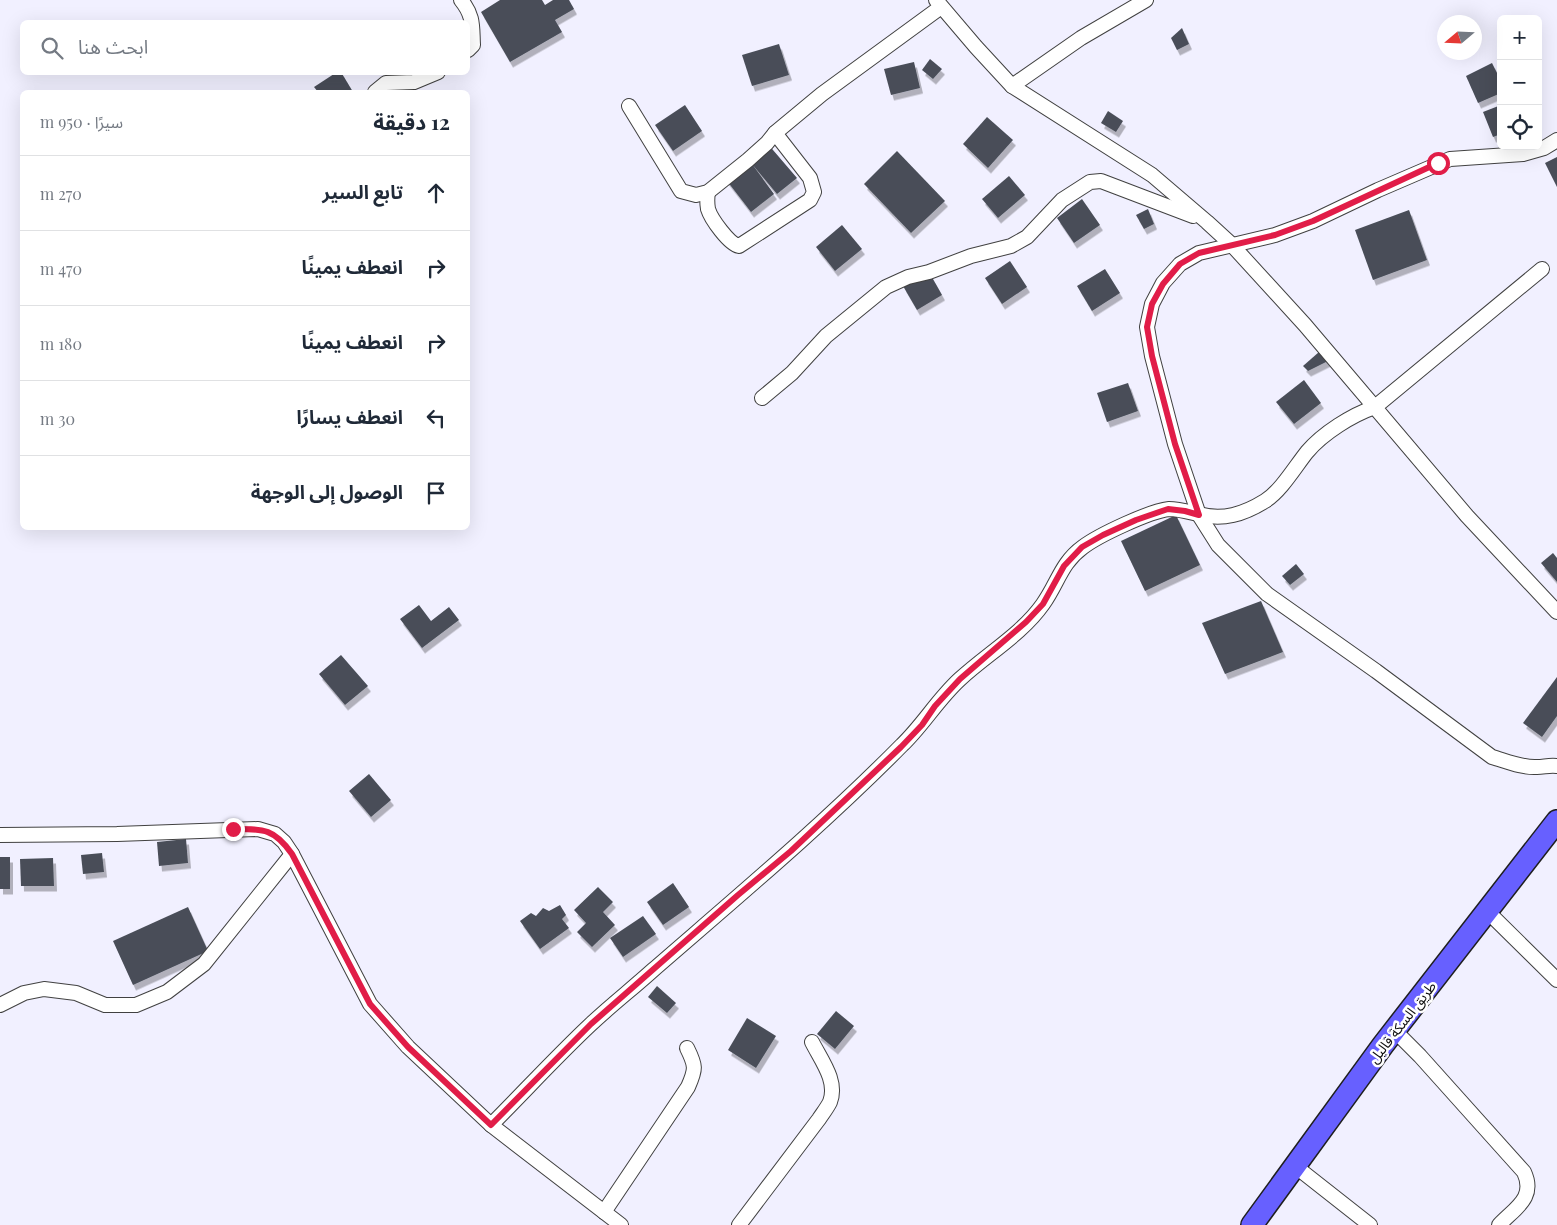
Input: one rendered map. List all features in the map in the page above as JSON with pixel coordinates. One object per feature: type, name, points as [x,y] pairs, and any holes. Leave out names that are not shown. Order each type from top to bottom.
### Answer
[{"type":"main road","name":"طريق السكة قاليل","points":[[1252,1225],[1395,1031],[1557,821]]},
{"type":"street","points":[[461,0],[470,11],[473,45],[470,48]]},
{"type":"street","points":[[1012,86],[1081,38],[1146,0]]},
{"type":"street","points":[[629,106],[681,191],[696,195],[708,192],[822,94],[938,3],[1012,86],[1152,175],[1231,244],[1305,325],[1467,516],[1557,612]]},
{"type":"street","points":[[377,90],[386,83],[414,82],[431,75]]},
{"type":"street","points":[[708,192],[710,213],[729,241],[739,246],[810,200],[814,192],[810,178],[775,133]]},
{"type":"street","points":[[1557,140],[1544,148],[1523,154],[1450,159],[1313,221],[1275,235],[1199,253],[1180,264],[1163,284],[1152,304],[1147,327],[1152,356],[1175,444],[1199,515],[1218,545],[1267,594],[1376,671],[1492,757],[1536,767],[1557,766]]},
{"type":"street","points":[[762,398],[792,373],[826,336],[886,287],[908,277],[929,272],[971,256],[1011,246],[1027,237],[1062,200],[1090,182],[1101,181],[1116,186],[1167,204],[1207,222]]},
{"type":"street","points":[[491,1125],[591,1024],[791,851],[901,747],[960,679],[1026,622],[1043,604],[1064,566],[1082,547],[1136,520],[1168,509],[1214,518],[1242,514],[1268,499],[1310,449],[1338,426],[1361,412],[1375,407],[1542,269]]},
{"type":"street","points":[[0,835],[117,834],[258,829],[275,834],[284,842],[292,854],[370,1004],[408,1047],[491,1125],[621,1225]]},
{"type":"street","points":[[0,1005],[24,993],[44,988],[76,994],[105,1005],[136,1005],[167,992],[204,964],[292,854]]},
{"type":"street","points":[[1487,912],[1557,980]]},
{"type":"street","points":[[1395,1031],[1420,1056],[1524,1172],[1529,1191],[1525,1198],[1499,1225]]},
{"type":"street","points":[[739,1225],[819,1119],[830,1101],[832,1086],[828,1073],[812,1042]]},
{"type":"street","points":[[604,1212],[688,1087],[693,1076],[694,1063],[687,1048]]},
{"type":"street","points":[[1295,1166],[1370,1225]]},
{"type":"building","points":[[500,0],[542,0],[545,5],[553,0],[569,0],[574,9],[555,20],[562,32],[510,62],[481,12]]},
{"type":"building","points":[[1182,28],[1189,44],[1177,50],[1171,38]]},
{"type":"building","points":[[779,44],[789,75],[752,86],[742,55]]},
{"type":"building","points":[[930,59],[942,69],[933,79],[922,70]]},
{"type":"building","points":[[914,62],[920,88],[891,95],[884,69]]},
{"type":"building","points":[[1492,63],[1497,73],[1497,95],[1478,103],[1466,76]]},
{"type":"building","points":[[332,75],[343,75],[352,90],[316,90],[314,87]]},
{"type":"building","points":[[685,105],[702,131],[673,151],[655,125]]},
{"type":"building","points":[[1497,107],[1497,136],[1493,137],[1483,112]]},
{"type":"building","points":[[1108,111],[1123,121],[1116,132],[1101,123]]},
{"type":"building","points":[[987,117],[1013,140],[988,168],[963,144]]},
{"type":"building","points":[[767,143],[797,178],[777,194],[752,164],[774,194],[751,212],[724,177]]},
{"type":"building","points":[[897,151],[945,201],[911,233],[864,184]]},
{"type":"building","points":[[1557,157],[1557,187],[1545,163]]},
{"type":"building","points":[[1009,176],[1025,195],[998,218],[982,199]]},
{"type":"building","points":[[1082,199],[1100,225],[1074,243],[1057,218]]},
{"type":"building","points":[[1148,209],[1154,224],[1144,229],[1136,215]]},
{"type":"building","points":[[1409,210],[1427,260],[1373,280],[1355,230]]},
{"type":"building","points":[[842,225],[862,249],[835,271],[816,247]]},
{"type":"building","points":[[1010,261],[1027,287],[1002,304],[985,278]]},
{"type":"building","points":[[1105,269],[1120,293],[1092,311],[1077,286]]},
{"type":"building","points":[[929,272],[942,295],[917,310],[903,286]]},
{"type":"building","points":[[1319,352],[1328,361],[1308,371],[1303,366]]},
{"type":"building","points":[[1304,380],[1321,403],[1294,424],[1276,402]]},
{"type":"building","points":[[1128,383],[1138,411],[1107,422],[1097,393]]},
{"type":"building","points":[[1176,515],[1200,565],[1145,591],[1121,541]]},
{"type":"building","points":[[1553,553],[1557,558],[1557,582],[1541,563]]},
{"type":"building","points":[[1296,564],[1304,574],[1290,585],[1282,576]]},
{"type":"building","points":[[1261,601],[1283,652],[1225,674],[1202,623]]},
{"type":"building","points":[[419,605],[431,621],[449,607],[459,620],[422,648],[400,619]]},
{"type":"building","points":[[341,655],[368,686],[345,705],[319,674]]},
{"type":"building","points":[[1557,677],[1557,716],[1542,737],[1523,723]]},
{"type":"building","points":[[369,774],[391,800],[371,817],[349,791]]},
{"type":"building","points":[[186,839],[188,863],[159,866],[157,842]]},
{"type":"building","points":[[102,853],[104,872],[83,874],[81,855]]},
{"type":"building","points":[[0,857],[10,857],[10,889],[0,889]]},
{"type":"building","points":[[53,858],[54,886],[21,886],[20,859]]},
{"type":"building","points":[[673,883],[689,907],[663,925],[647,902]]},
{"type":"building","points":[[598,887],[613,902],[603,912],[615,925],[592,947],[577,932],[586,923],[574,910]]},
{"type":"building","points":[[560,905],[566,915],[562,919],[569,928],[540,949],[520,921],[531,913],[536,916],[543,908],[549,911]]},
{"type":"building","points":[[188,907],[208,951],[133,985],[113,941]]},
{"type":"building","points":[[643,916],[656,934],[623,957],[610,938]]},
{"type":"building","points":[[657,986],[676,1003],[667,1013],[648,997]]},
{"type":"building","points":[[836,1011],[854,1026],[835,1049],[817,1034]]},
{"type":"building","points":[[747,1018],[776,1036],[756,1068],[728,1050]]},
{"type":"route","points":[[233,829],[258,829],[275,834],[284,842],[370,1004],[408,1047],[491,1125],[591,1024],[791,851],[901,747],[960,679],[1026,622],[1043,604],[1064,566],[1082,547],[1136,520],[1168,509],[1199,515],[1175,444],[1152,356],[1147,327],[1152,304],[1163,284],[1180,264],[1199,253],[1275,235],[1313,221],[1438,163]]}]
